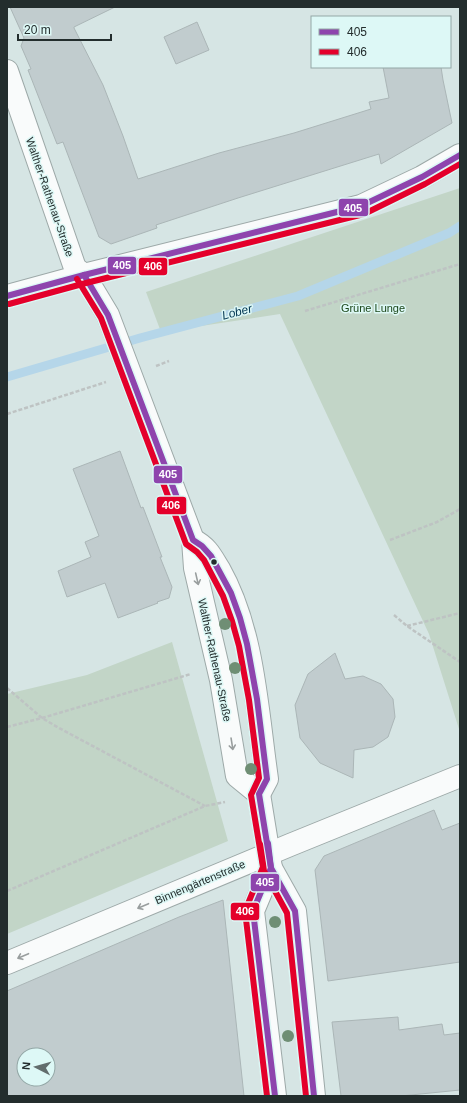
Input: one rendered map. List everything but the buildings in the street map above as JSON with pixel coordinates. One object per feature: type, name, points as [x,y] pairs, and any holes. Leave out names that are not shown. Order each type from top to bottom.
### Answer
[{"type":"street","name":"Walther-Rathenau-Straße","points":[[7,71],[75,268],[84,275],[108,315],[193,540],[195,568],[215,650],[237,776],[258,794],[267,779],[251,666],[246,643],[233,599],[224,580],[203,545],[193,540]]},
{"type":"street","points":[[7,296],[84,275],[361,206],[422,178],[460,155]]},
{"type":"street","name":"Binnengärtenstraße","points":[[7,963],[270,861],[460,776]]},
{"type":"street","points":[[258,794],[270,861],[295,911],[314,1096]]},
{"type":"street","points":[[270,861],[253,911],[275,1096]]},
{"type":"path","points":[[305,311],[460,264]]},
{"type":"path","points":[[7,414],[129,372],[169,361]]},
{"type":"path","points":[[390,540],[437,522],[460,509]]},
{"type":"path","points":[[406,626],[460,613]]},
{"type":"path","points":[[394,615],[406,626],[460,662]]},
{"type":"path","points":[[7,727],[206,669],[202,654],[215,650]]},
{"type":"path","points":[[7,688],[42,718],[205,806]]},
{"type":"path","points":[[7,891],[205,806],[258,794]]},
{"type":"green space","name":"Grüne Lunge","points":[[460,188],[459,729],[429,634],[280,314],[161,332],[146,292]]},
{"type":"green space","points":[[172,642],[228,841],[7,934],[7,694],[87,675]]},
{"type":"waterway","name":"Lober","points":[[7,377],[140,338],[298,296],[449,233],[460,226]]},
{"type":"transit line","name":"405","points":[[7,296],[84,275],[361,206],[422,177],[460,155]]},
{"type":"transit line","name":"406","points":[[9,304],[86,283],[364,214],[425,184],[460,164]]},
{"type":"transit line","name":"405","points":[[84,275],[108,315],[193,540],[202,546],[211,556],[231,593],[247,644],[257,699],[267,779],[259,794],[271,868],[253,911],[275,1096]]},
{"type":"transit line","name":"406","points":[[77,279],[101,318],[186,544],[197,552],[204,560],[223,596],[239,646],[249,700],[259,778],[251,795],[263,867],[245,911],[267,1096]]},
{"type":"transit line","name":"405","points":[[268,843],[271,868],[295,911],[314,1096]]},
{"type":"transit line","name":"406","points":[[260,844],[264,871],[287,913],[306,1096]]}]
